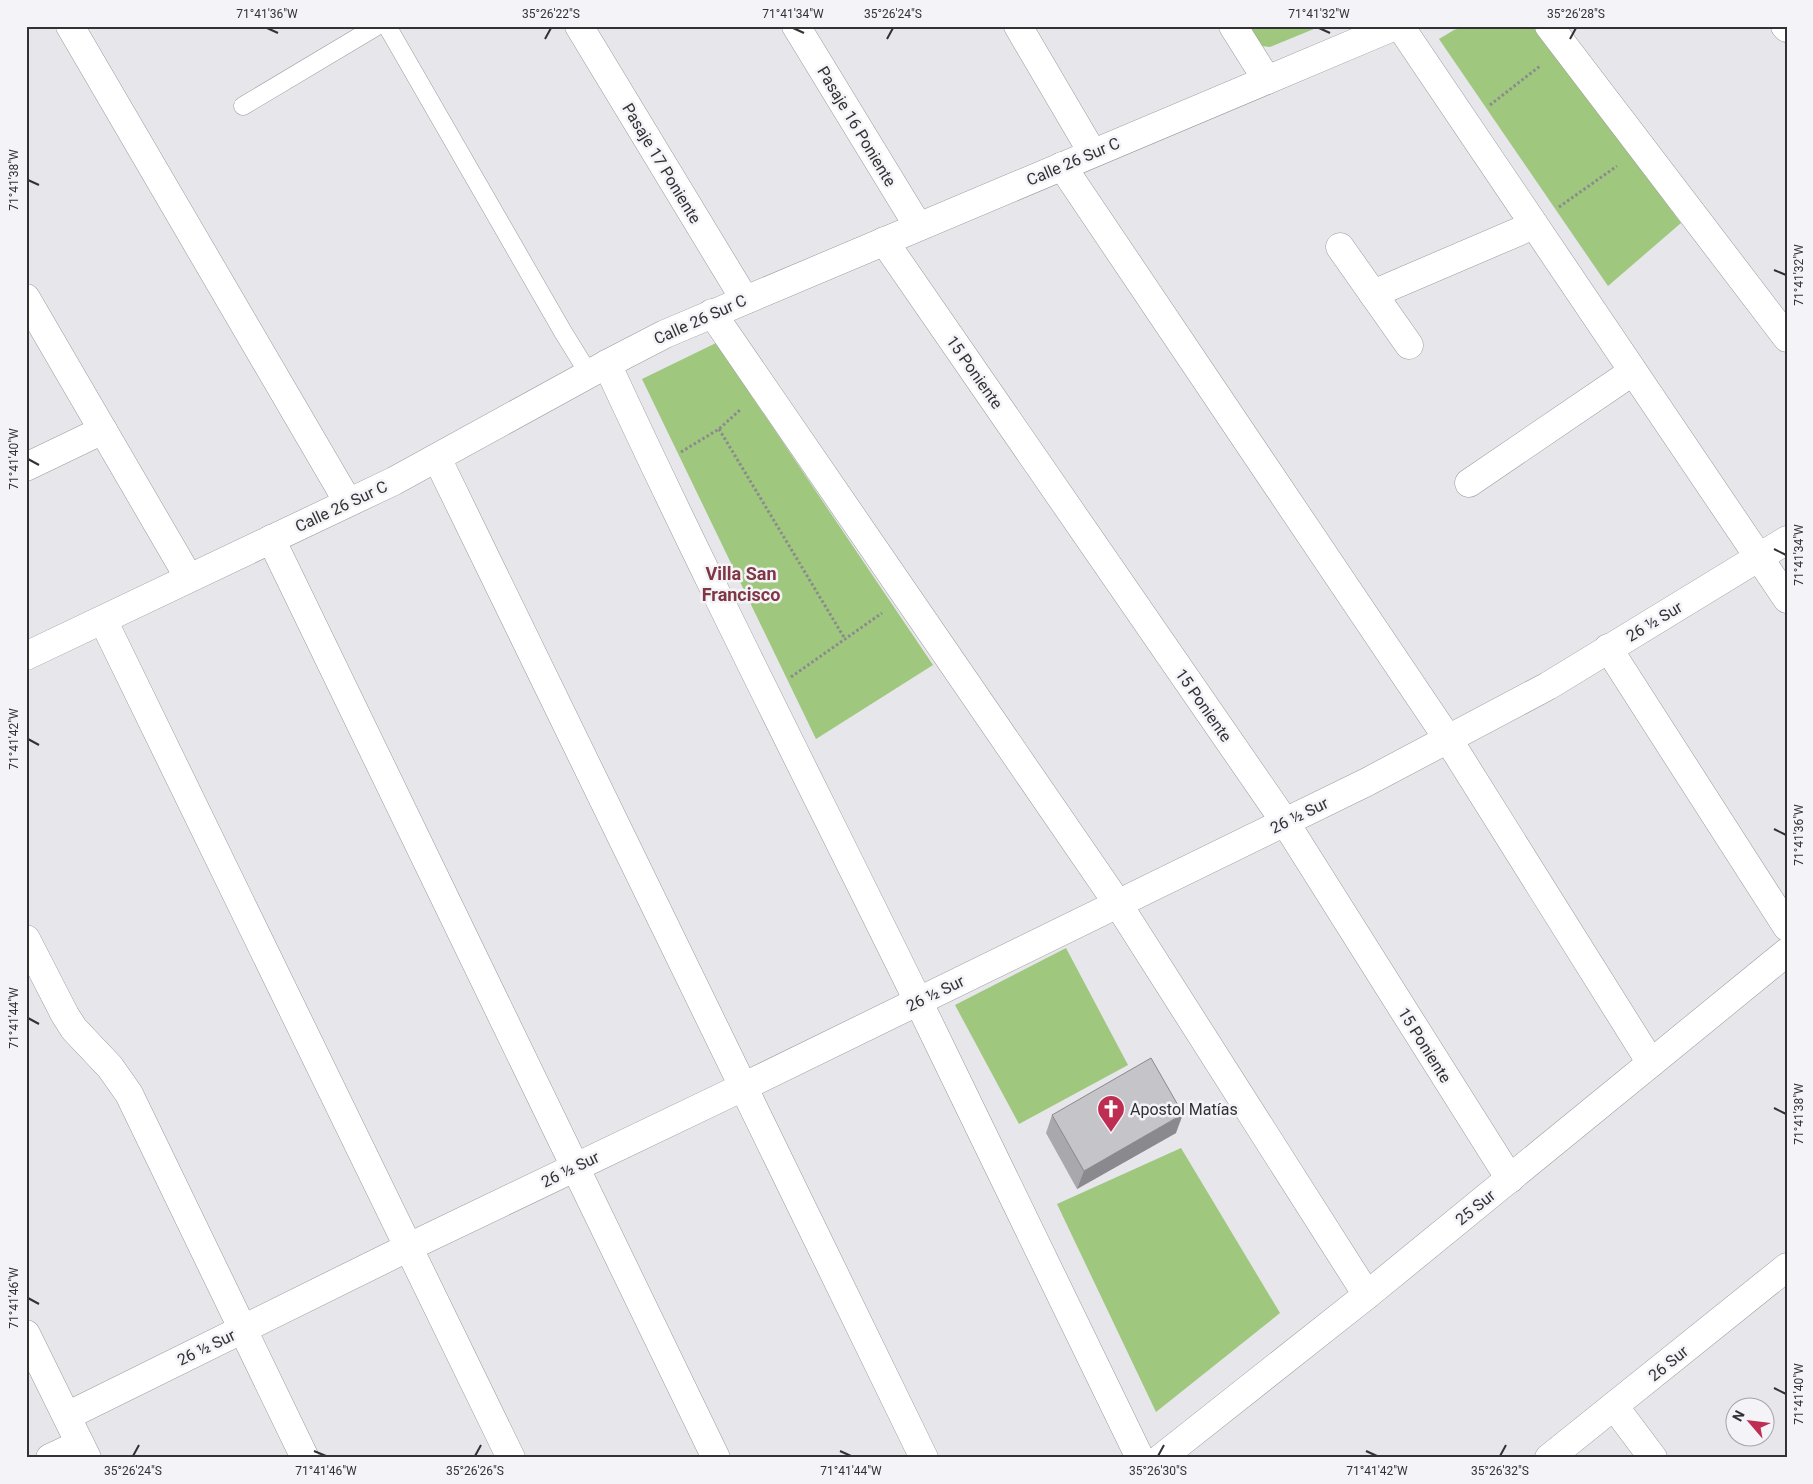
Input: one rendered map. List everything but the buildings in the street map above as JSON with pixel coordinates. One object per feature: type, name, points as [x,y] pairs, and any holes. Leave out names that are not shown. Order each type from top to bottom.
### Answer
[{"type":"street","points":[[70,26],[348,502]]},
{"type":"street","name":"Pasaje 17 Poniente","points":[[579,26],[744,300]]},
{"type":"street","name":"Pasaje 16 Poniente","points":[[796,26],[918,226]]},
{"type":"street","points":[[1018,26],[1092,152]]},
{"type":"street","points":[[1233,26],[1267,80]]},
{"type":"street","name":"Calle 26 Sur C","points":[[26,656],[437,458],[665,334],[1092,152],[1395,26]]},
{"type":"street","points":[[1400,26],[1757,558],[1787,599]]},
{"type":"street","points":[[1557,37],[1787,338]]},
{"type":"street","points":[[1062,166],[1448,739],[1651,1063]]},
{"type":"street","points":[[1374,294],[1534,225]]},
{"type":"street","name":"15 Poniente","points":[[884,241],[1285,822],[1510,1179]]},
{"type":"street","points":[[1340,247],[1408,345]]},
{"type":"street","points":[[26,298],[189,578]]},
{"type":"street","points":[[712,313],[1118,904],[1367,1295]]},
{"type":"street","points":[[598,369],[655,469],[918,1001],[1140,1458]]},
{"type":"street","points":[[1470,483],[1632,372]]},
{"type":"street","points":[[26,467],[103,430]]},
{"type":"street","points":[[437,458],[924,1458]]},
{"type":"street","points":[[271,539],[716,1458]]},
{"type":"street","name":"26 ½ Sur","points":[[67,1416],[408,1247],[743,1087],[1118,904],[1448,739],[1548,686],[1787,540]]},
{"type":"street","points":[[103,620],[511,1458]]},
{"type":"street","points":[[1608,648],[1787,927]]},
{"type":"street","points":[[26,939],[65,1016],[74,1029],[110,1067],[129,1094],[305,1458]]},
{"type":"street","name":"25 Sur","points":[[1161,1458],[1367,1295],[1787,952]]},
{"type":"street","name":"26 Sur","points":[[1549,1458],[1787,1267]]},
{"type":"street","points":[[26,1334],[84,1451],[50,1458]]},
{"type":"street","points":[[1614,1406],[1653,1458]]},
{"type":"lane","points":[[243,106],[378,26]]},
{"type":"lane","points":[[387,26],[563,332],[598,369]]},
{"type":"path","points":[[1466,123],[1557,37]]},
{"type":"path","points":[[1534,225],[1642,148]]},
{"type":"path","points":[[655,469],[719,429],[764,388]]},
{"type":"path","points":[[719,429],[845,639]]},
{"type":"path","points":[[766,695],[907,596]]},
{"type":"green space","points":[[1242,26],[1321,26],[1270,47],[1253,45]]},
{"type":"green space","points":[[1467,26],[1534,26],[1681,223],[1608,286],[1439,39],[1454,30]]},
{"type":"green space","points":[[716,343],[933,665],[816,739],[642,379]]},
{"type":"green space","points":[[1066,948],[1128,1065],[1019,1124],[955,1005]]},
{"type":"green space","points":[[1181,1148],[1280,1313],[1156,1412],[1057,1204]]},
{"type":"place","name":"Apostol Matías","points":[[1111,1133]]},
{"type":"district","name":"Villa San Francisco","points":[[741,584]]}]
